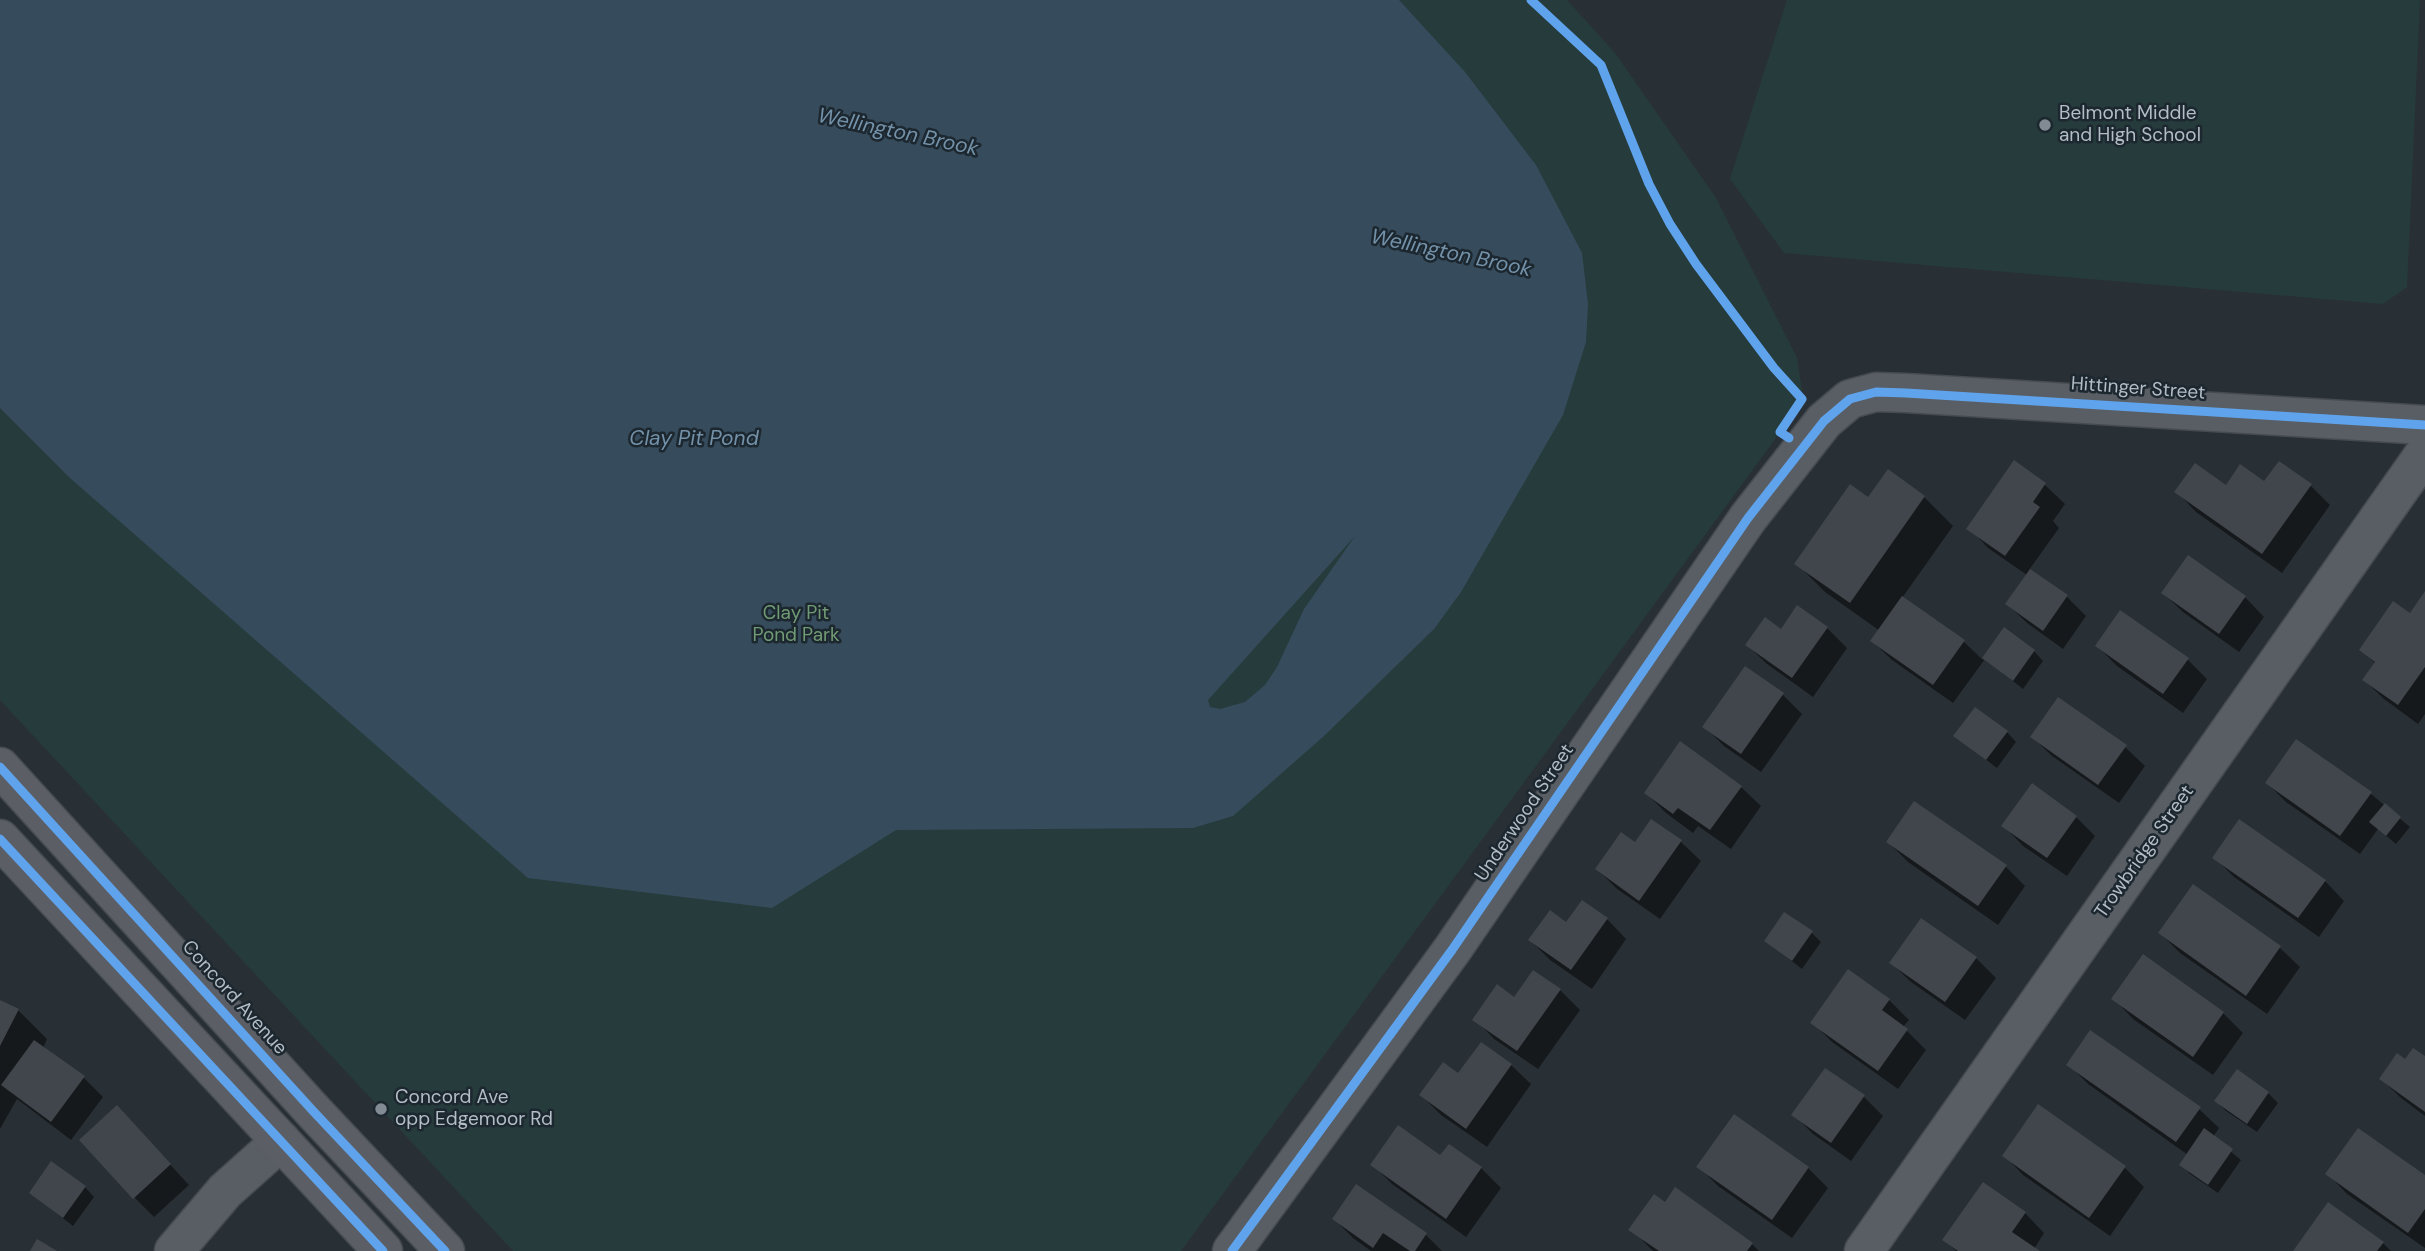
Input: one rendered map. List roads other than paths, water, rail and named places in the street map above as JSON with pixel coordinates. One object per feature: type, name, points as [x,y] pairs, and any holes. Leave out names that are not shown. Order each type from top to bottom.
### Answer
[{"type":"main road","name":"Concord Avenue","points":[[0,767],[314,1112],[445,1251]]},
{"type":"main road","points":[[0,839],[383,1251]]},
{"type":"main road","points":[[281,1140],[314,1112]]},
{"type":"street","name":"Hittinger Street","points":[[1850,399],[1876,392],[1906,393],[2425,425]]},
{"type":"street","name":"Underwood Street","points":[[1232,1251],[1452,950],[1748,518],[1824,421],[1850,399]]},
{"type":"street","name":"Trowbridge Street","points":[[1864,1251],[2425,453]]},
{"type":"street","points":[[174,1251],[225,1191],[281,1140]]},
{"type":"water","name":"Clay Pit Pond","points":[[0,0],[1399,0],[1465,72],[1536,165],[1582,253],[1588,304],[1586,342],[1563,415],[1461,592],[1434,629],[1324,736],[1233,816],[1193,828],[896,830],[772,908],[528,878],[70,478],[0,408]],"holes":[[[1355,536],[1304,609],[1277,667],[1265,685],[1245,702],[1220,709],[1210,707],[1208,700]]]},
{"type":"place","name":"Belmont Middle and High School","points":[[2045,125]]},
{"type":"place","name":"Concord Ave opp Edgemoor Rd","points":[[381,1109]]},
{"type":"water label","name":"Wellington Brook","points":[[898,133]]},
{"type":"water label","name":"Wellington Brook","points":[[1451,254]]},
{"type":"park label","name":"Clay Pit Pond Park","points":[[796,625]]}]
